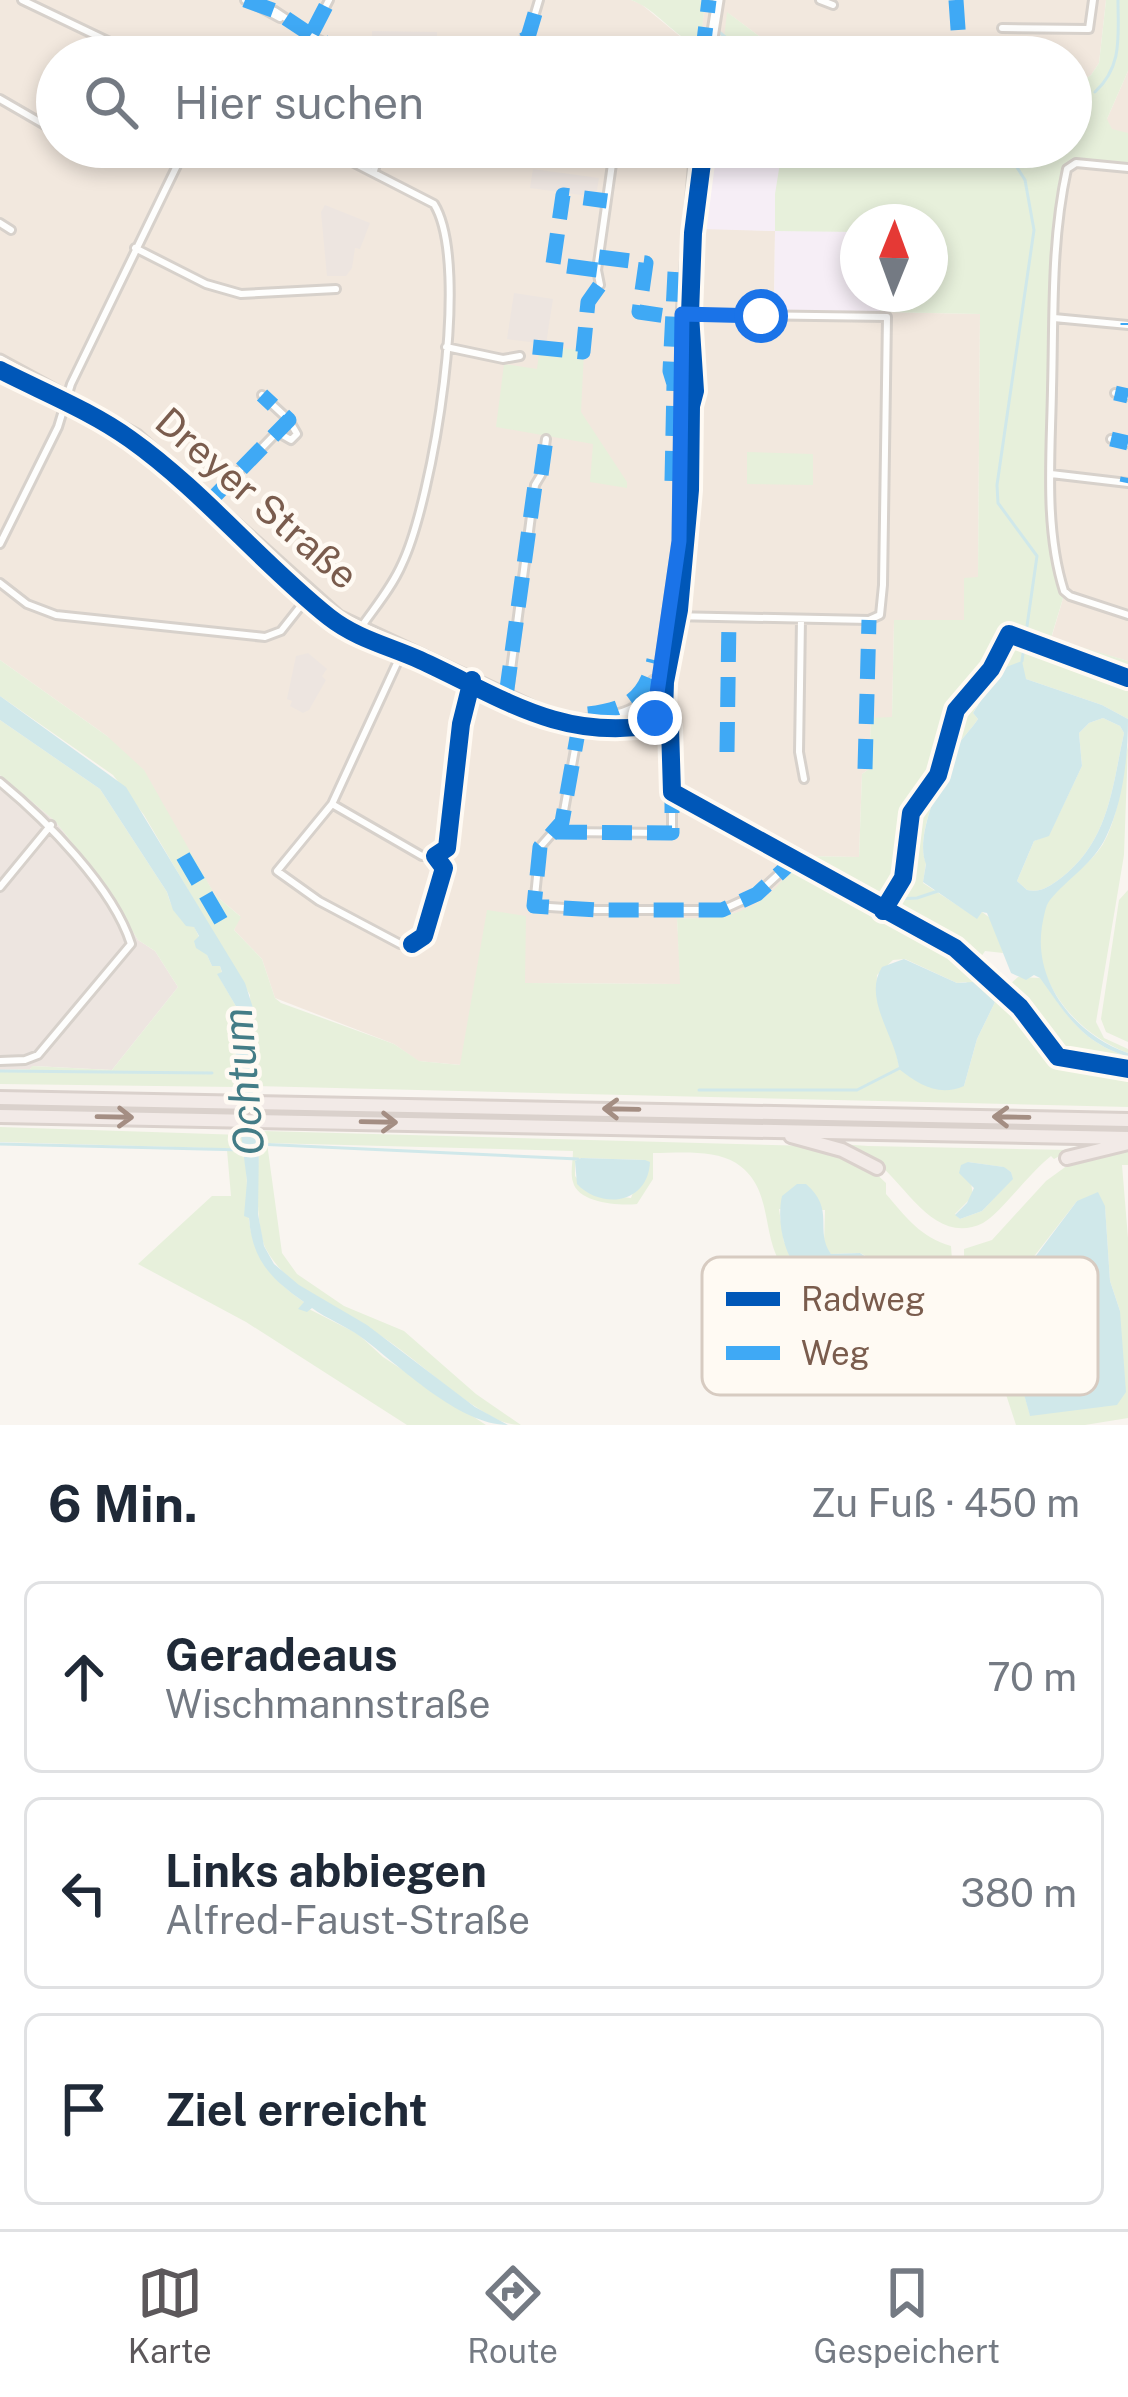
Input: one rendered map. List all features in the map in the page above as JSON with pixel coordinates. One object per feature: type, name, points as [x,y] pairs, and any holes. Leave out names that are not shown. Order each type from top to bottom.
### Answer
[{"type":"highway","points":[[0,1098],[1128,1120]]},
{"type":"highway","points":[[0,1116],[1128,1140]]},
{"type":"highway","points":[[767,1130],[842,1150],[877,1168]]},
{"type":"highway","points":[[1066,1158],[1128,1140]]},
{"type":"street","points":[[22,0],[97,36]]},
{"type":"street","points":[[312,33],[328,0]]},
{"type":"street","points":[[529,36],[539,0]]},
{"type":"street","points":[[712,36],[718,0]]},
{"type":"street","points":[[820,0],[833,5]]},
{"type":"street","points":[[1002,28],[1089,29],[1093,0]]},
{"type":"street","points":[[249,2],[274,11],[314,36]]},
{"type":"street","points":[[0,99],[36,120]]},
{"type":"street","points":[[1092,166],[1128,168]]},
{"type":"street","points":[[0,544],[175,168]]},
{"type":"street","points":[[361,627],[393,582],[415,530],[438,436],[446,347],[446,257],[438,210],[368,168]]},
{"type":"street","points":[[600,285],[597,270],[612,168]]},
{"type":"street","points":[[640,713],[650,720],[671,616],[681,490],[682,314],[693,168]]},
{"type":"street","points":[[1068,168],[1056,236],[1054,535],[1064,591],[1128,614]]},
{"type":"street","points":[[0,224],[10,230]]},
{"type":"street","points":[[135,248],[206,284],[241,294],[336,290]]},
{"type":"street","points":[[671,616],[869,620],[880,615],[887,317],[682,314]]},
{"type":"street","points":[[1054,317],[1128,325]]},
{"type":"street","points":[[446,347],[503,359],[520,356]]},
{"type":"street","name":"Dreyer Straße","points":[[0,360],[136,434],[311,593],[361,627],[506,696],[580,721]]},
{"type":"street","points":[[1115,393],[1128,396]]},
{"type":"street","points":[[262,395],[297,434],[291,440],[277,432]]},
{"type":"street","points":[[210,501],[289,420]]},
{"type":"street","points":[[506,696],[535,485],[546,439]]},
{"type":"street","points":[[1111,439],[1128,443]]},
{"type":"street","points":[[1051,474],[1128,481]]},
{"type":"street","points":[[0,584],[27,604],[56,615],[265,638],[281,631],[311,593]]},
{"type":"street","points":[[801,619],[799,752],[805,779]]},
{"type":"street","points":[[404,648],[332,804],[277,871],[319,901],[400,944],[412,944]]},
{"type":"street","points":[[655,706],[640,713],[580,721],[557,832],[540,847],[534,906],[722,910],[758,894],[794,860],[672,792]]},
{"type":"street","points":[[557,832],[672,832],[670,728],[655,706]]},
{"type":"street","points":[[0,782],[50,825],[117,916],[130,944],[38,1054],[0,1061]]},
{"type":"street","points":[[332,804],[422,856],[435,856]]},
{"type":"street","points":[[0,887],[50,825]]},
{"type":"shaded area","points":[[0,0],[631,0],[680,36],[36,36],[36,168],[706,168],[699,228],[775,231],[774,310],[980,314],[978,578],[965,603],[965,620],[894,621],[892,718],[871,719],[869,769],[862,774],[859,857],[799,856],[782,885],[751,909],[711,919],[677,918],[681,984],[524,983],[461,1065],[418,1061],[394,1044],[275,998],[262,959],[234,930],[240,916],[215,895],[181,838],[107,736],[0,660]]},
{"type":"shaded area","points":[[700,0],[1106,0],[1099,63],[1092,74],[1092,36],[759,36],[728,13],[725,36],[700,36],[705,5]]},
{"type":"shaded area","points":[[372,31],[437,32],[437,36],[372,36]]},
{"type":"shaded area","points":[[1128,71],[1128,661],[1051,639],[1064,595],[1050,529],[1054,233],[1065,168],[1092,168],[1092,136],[1107,119]]},
{"type":"shaded area","points":[[706,168],[886,168],[867,204],[840,204],[840,311],[774,310],[775,231],[699,229]]},
{"type":"shaded area","points":[[533,169],[599,178],[596,197],[530,188]]},
{"type":"shaded area","points":[[325,205],[370,223],[346,276],[327,276],[321,212]]},
{"type":"shaded area","points":[[514,293],[553,299],[546,344],[507,339]]},
{"type":"shaded area","points":[[308,653],[327,669],[322,676],[326,680],[303,713],[287,699],[296,656]]},
{"type":"shaded area","points":[[0,775],[55,821],[99,877],[138,940],[155,951],[178,987],[112,1070],[33,1066],[0,1070]]},
{"type":"green space","points":[[631,0],[700,0],[705,4],[701,36],[681,36]]},
{"type":"green space","points":[[1106,0],[1128,0],[1128,71],[1107,119],[1112,129],[1128,133],[1128,163],[1092,162],[1092,74],[1099,63]]},
{"type":"green space","points":[[727,12],[759,36],[724,36]]},
{"type":"green space","points":[[779,168],[1068,168],[1056,225],[1049,339],[1048,502],[1053,556],[1064,595],[1051,638],[1128,661],[1128,719],[1026,679],[984,692],[973,713],[978,719],[957,747],[931,807],[924,838],[923,883],[977,918],[982,912],[993,920],[1003,953],[985,951],[981,957],[1008,986],[1018,977],[1041,978],[1087,1035],[1128,1057],[1128,1067],[1083,1060],[1070,1064],[1128,1072],[1128,1107],[252,1086],[250,995],[144,815],[113,775],[0,696],[0,660],[107,736],[144,770],[215,895],[241,917],[234,930],[262,959],[281,1003],[394,1044],[419,1061],[460,1065],[487,910],[526,916],[525,983],[680,984],[677,918],[717,917],[748,908],[775,888],[799,856],[859,857],[862,774],[869,769],[871,718],[892,717],[894,620],[964,620],[964,578],[978,577],[980,314],[880,312],[948,312],[948,204],[840,204],[840,232],[775,231]],"holes":[[[905,959],[957,983],[966,982],[995,1002],[977,1039],[964,1086],[899,1069],[879,1000],[877,975],[893,960]]]},
{"type":"green space","points":[[540,345],[584,351],[581,412],[627,488],[590,482],[593,444],[496,427],[504,364],[537,369]]},
{"type":"green space","points":[[747,452],[813,454],[813,485],[747,484]]},
{"type":"green space","points":[[1103,718],[1124,733],[1099,830],[1061,878],[1041,890],[1027,890],[1017,881],[1034,841],[1049,835],[1082,766],[1079,733]]},
{"type":"green space","points":[[0,720],[100,789],[176,913],[194,926],[212,966],[220,966],[218,975],[237,1008],[235,1087],[0,1084],[0,1070],[32,1066],[112,1070],[178,987],[155,951],[138,940],[99,877],[55,821],[0,775]]},
{"type":"green space","points":[[1128,745],[1124,855],[1096,1022],[1104,1038],[1128,1053],[1088,1030],[1056,995],[1040,953],[1040,930],[1050,899],[1097,852],[1109,832]]},
{"type":"green space","points":[[1128,890],[1128,1042],[1106,1032],[1101,1019],[1119,900]]},
{"type":"green space","points":[[0,1127],[243,1135],[246,1149],[0,1142]]},
{"type":"green space","points":[[264,1131],[811,1146],[871,1169],[914,1225],[951,1246],[952,1257],[831,1254],[824,1245],[825,1210],[779,1209],[784,1242],[795,1257],[777,1257],[756,1184],[736,1163],[717,1156],[653,1153],[653,1179],[637,1204],[620,1204],[591,1199],[576,1189],[573,1151],[267,1143],[282,1253],[297,1274],[344,1306],[404,1331],[476,1394],[521,1425],[504,1422],[468,1402],[390,1342],[290,1279],[262,1239],[259,1155]],"holes":[[[581,1158],[645,1160],[631,1198],[589,1193],[575,1176],[575,1161]]]},
{"type":"green space","points":[[840,1144],[1071,1150],[1054,1159],[1051,1156],[990,1218],[966,1228],[936,1220],[875,1161]],"holes":[[[968,1162],[1003,1167],[1012,1179],[982,1211],[960,1219],[955,1214],[973,1196]]]},
{"type":"green space","points":[[227,1150],[246,1151],[252,1236],[268,1270],[283,1286],[303,1306],[358,1334],[383,1357],[486,1425],[407,1425],[246,1322],[138,1264],[212,1196],[231,1196]]},
{"type":"green space","points":[[1128,1150],[1128,1165],[1122,1165],[1128,1238],[1128,1418],[1085,1425],[1016,1425],[1006,1395],[1024,1395],[1030,1415],[1047,1395],[1098,1395],[1098,1336],[1120,1311],[1110,1281],[1105,1207],[1077,1201],[1034,1257],[961,1257],[964,1249],[992,1240],[1046,1181],[1068,1165],[1099,1153]]},
{"type":"water","points":[[1022,661],[1026,679],[1128,719],[1123,780],[1112,823],[1094,855],[1048,902],[1041,947],[1051,986],[1062,1004],[1091,1033],[1128,1057],[1087,1035],[1040,978],[1034,975],[1026,980],[1011,973],[987,913],[977,919],[923,882],[924,838],[931,807],[957,747],[978,719],[973,713],[1001,669]],"holes":[[[1103,718],[1124,733],[1099,830],[1077,863],[1053,884],[1027,890],[1017,881],[1034,841],[1049,836],[1082,766],[1079,733]]]},
{"type":"water","name":"Ochtum","points":[[0,696],[126,787],[245,983],[253,1008],[258,1214],[264,1246],[274,1264],[299,1285],[367,1325],[475,1407],[508,1425],[450,1405],[355,1333],[312,1308],[307,1312],[298,1309],[304,1302],[265,1267],[254,1246],[249,1218],[244,1216],[247,1181],[235,1087],[237,1008],[217,974],[222,972],[220,966],[212,966],[196,948],[194,941],[199,936],[194,927],[186,926],[173,910],[167,892],[100,789],[0,720]]},
{"type":"water","points":[[904,959],[957,983],[973,982],[995,1002],[977,1039],[964,1086],[930,1088],[899,1069],[876,992],[882,967]]},
{"type":"water","points":[[575,1161],[650,1162],[641,1187],[611,1200],[577,1184]]},
{"type":"water","points":[[968,1162],[1004,1167],[1013,1179],[982,1211],[960,1219],[955,1215],[974,1188],[959,1173]]},
{"type":"water","points":[[797,1184],[806,1184],[823,1211],[824,1237],[831,1254],[866,1257],[790,1257],[781,1226],[782,1196]]},
{"type":"water","points":[[1098,1192],[1105,1206],[1126,1392],[1117,1405],[1030,1416],[1024,1395],[1098,1395],[1098,1257],[1035,1257],[1077,1201]]},
{"type":"waterway","points":[[1095,92],[1115,61],[1118,0]]},
{"type":"waterway","points":[[718,31],[724,36]]},
{"type":"waterway","points":[[1017,168],[1025,180],[1034,230],[997,485],[998,503],[1037,556],[1022,661]]},
{"type":"waterway","points":[[897,899],[938,891]]},
{"type":"waterway","points":[[699,1090],[857,1090],[902,1067]]},
{"type":"waterway","name":"Ochtum","points":[[0,1071],[212,1073]]},
{"type":"waterway","name":"Ochtum","points":[[0,1144],[244,1150]]},
{"type":"waterway","name":"Ochtum","points":[[257,1144],[578,1159]]},
{"type":"marked path","points":[[245,0],[275,11],[312,36]]},
{"type":"marked path","points":[[312,33],[329,0]]},
{"type":"marked path","points":[[528,36],[539,0]]},
{"type":"marked path","points":[[705,36],[709,0]]},
{"type":"marked path","points":[[956,0],[959,36]]},
{"type":"marked path","points":[[597,270],[553,264],[563,195],[607,201]]},
{"type":"marked path","points":[[599,257],[646,263],[639,312],[673,317]]},
{"type":"marked path","points":[[672,481],[675,272]]},
{"type":"marked path","points":[[533,347],[583,352],[588,302],[600,285]]},
{"type":"marked path","points":[[1115,393],[1128,396]]},
{"type":"marked path","points":[[210,501],[289,420],[262,395]]},
{"type":"marked path","points":[[506,696],[535,485],[546,439]]},
{"type":"marked path","points":[[1111,439],[1128,443]]},
{"type":"marked path","points":[[1127,483],[1128,478]]},
{"type":"marked path","points":[[727,752],[729,618]]},
{"type":"marked path","points":[[865,769],[869,620]]},
{"type":"marked path","points":[[588,714],[632,700],[645,684],[654,660]]},
{"type":"marked path","points":[[580,721],[562,822],[540,847],[534,906],[722,910],[757,894],[794,860]]},
{"type":"marked path","points":[[557,832],[672,833],[672,792]]},
{"type":"marked path","points":[[183,856],[224,926]]},
{"type":"cycle path","points":[[0,370],[130,439],[182,481],[304,596],[351,631],[560,721],[589,727],[654,725],[664,713],[690,490],[695,391],[690,314],[701,168]]},
{"type":"cycle path","points":[[883,911],[903,878],[911,813],[938,775],[956,710],[991,669],[1009,634],[1128,678]]},
{"type":"cycle path","points":[[412,944],[424,936],[444,868],[435,856],[447,848],[461,724],[472,680]]},
{"type":"cycle path","points":[[661,719],[670,727],[672,792],[955,948],[1020,1007],[1058,1057],[1128,1069]]},
{"type":"route","points":[[655,718],[679,541],[682,314],[761,316]]}]
